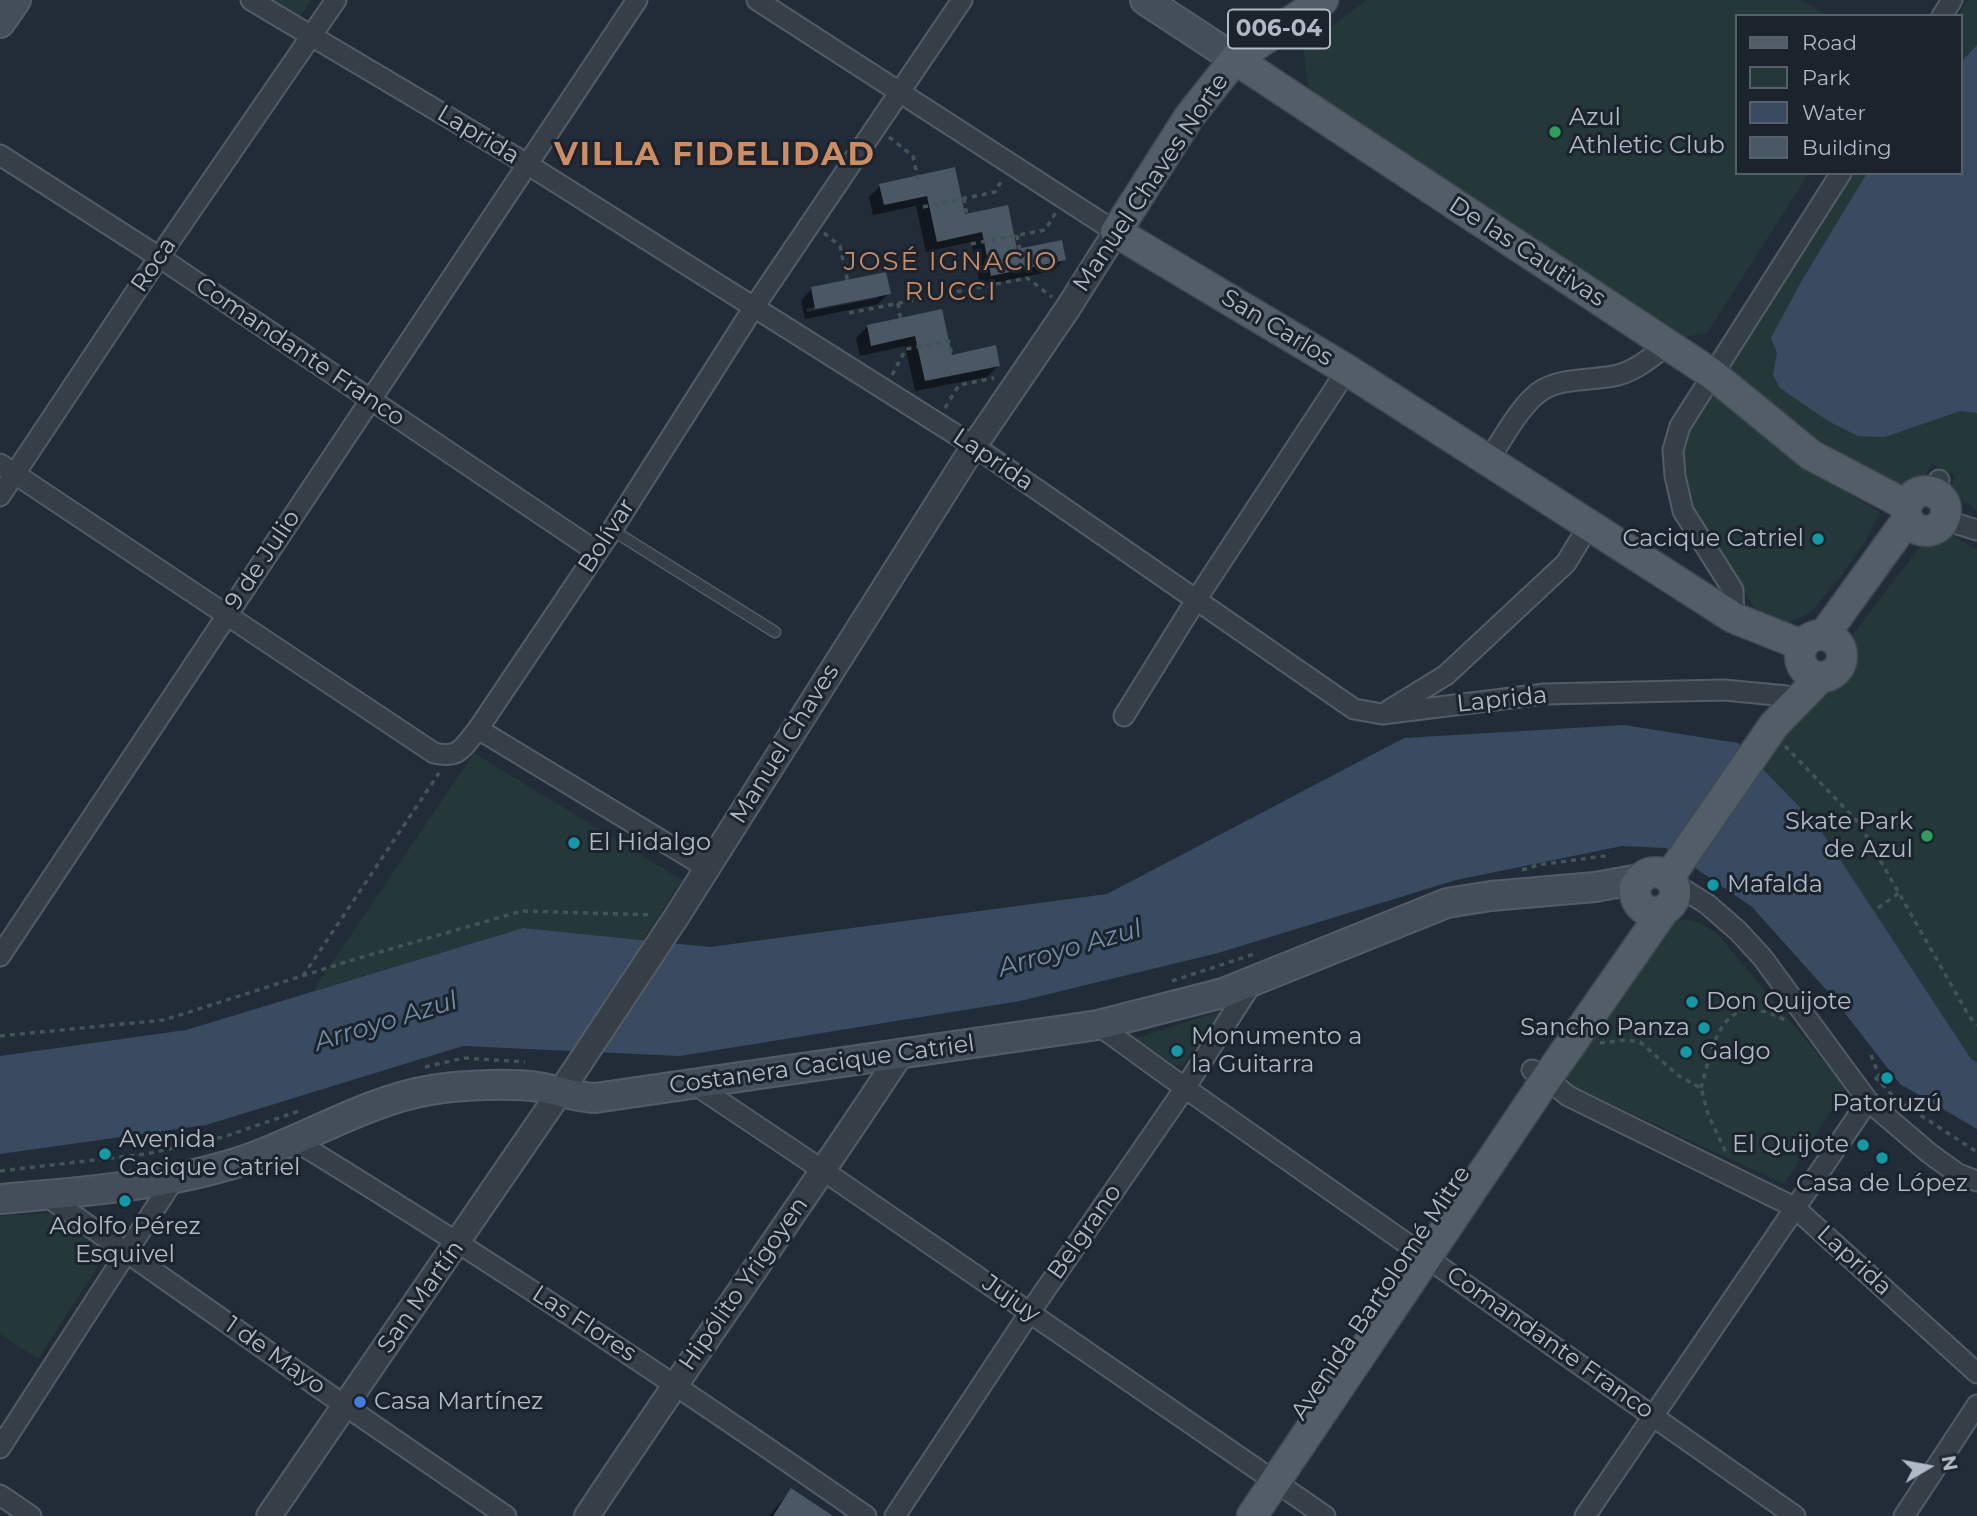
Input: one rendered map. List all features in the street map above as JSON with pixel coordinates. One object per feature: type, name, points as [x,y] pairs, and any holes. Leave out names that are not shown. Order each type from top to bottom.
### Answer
[{"type":"main road","points":[[0,23],[16,0]]},
{"type":"main road","name":"De las Cautivas","points":[[1145,0],[1712,374],[1811,456],[1920,519]]},
{"type":"main road","name":"006-04","points":[[1235,59],[1323,0]]},
{"type":"main road","name":"Manuel Chaves Norte","points":[[1116,232],[1189,117],[1235,59]]},
{"type":"main road","name":"San Carlos","points":[[1116,232],[1347,370],[1734,618],[1817,654]]},
{"type":"main road","points":[[1774,725],[1787,696],[1920,519],[1946,514],[1944,500],[1936,486]]},
{"type":"main road","points":[[1540,1074],[1564,1054],[1662,890],[1774,725],[1817,654]]},
{"type":"main road","name":"Costanera Cacique Catriel","points":[[0,1199],[174,1179],[241,1161],[395,1098],[431,1090],[469,1086],[566,1084],[578,1097],[595,1098],[1098,1025],[1252,983],[1447,903],[1491,896],[1603,886],[1662,890]]},
{"type":"main road","points":[[1540,1074],[1629,926],[1662,890]]},
{"type":"main road","name":"Avenida Bartolomé Mitre","points":[[1230,1516],[1268,1477],[1540,1074]]},
{"type":"main road","name":"Avenida Bartolomé Mitre","points":[[1252,1516],[1268,1477]]},
{"type":"street","name":"Laprida","points":[[251,0],[527,164],[937,422],[1354,709],[1382,714],[1544,694],[1724,690],[1787,696]]},
{"type":"street","name":"Roca","points":[[0,496],[7,468],[159,257],[336,0]]},
{"type":"street","name":"9 de Julio","points":[[0,956],[638,0]]},
{"type":"street","name":"San Carlos","points":[[757,0],[1116,232]]},
{"type":"street","name":"Bolívar","points":[[449,756],[459,752],[478,729],[612,530],[754,307],[962,0]]},
{"type":"street","name":"Comandante Franco","points":[[0,155],[159,257],[597,552]]},
{"type":"street","points":[[1734,618],[1732,590],[1683,511],[1675,476],[1673,450],[1680,426],[1840,175]]},
{"type":"street","name":"Manuel Chaves Norte","points":[[974,446],[1116,232]]},
{"type":"street","points":[[1488,461],[1530,400],[1543,389],[1559,383],[1619,375],[1635,368],[1668,344]]},
{"type":"street","points":[[1124,716],[1196,600],[1347,370]]},
{"type":"street","name":"Manuel Chaves","points":[[566,1084],[677,916],[974,446]]},
{"type":"street","points":[[7,468],[434,753],[449,756]]},
{"type":"street","points":[[1920,519],[1977,530]]},
{"type":"street","points":[[1382,714],[1446,676],[1566,563],[1589,525]]},
{"type":"street","points":[[478,729],[707,868]]},
{"type":"street","name":"Costanera Cacique Catriel","points":[[1662,890],[1738,931],[1762,957],[1868,1101],[1929,1153],[1958,1174],[1977,1181]]},
{"type":"street","name":"Belgrano","points":[[895,1516],[1030,1312],[1185,1088],[1252,983]]},
{"type":"street","name":"Comandante Franco","points":[[1098,1025],[1795,1516]]},
{"type":"street","name":"Hipólito Yrigoyen","points":[[587,1516],[674,1383],[824,1171],[902,1052]]},
{"type":"street","name":"Laprida","points":[[1540,1074],[1568,1096],[1794,1207],[1977,1373]]},
{"type":"street","name":"San Martín","points":[[269,1516],[566,1084]]},
{"type":"street","name":"Jujuy","points":[[694,1084],[1325,1516]]},
{"type":"street","points":[[1585,1516],[1868,1101]]},
{"type":"street","name":"Las Flores","points":[[295,1141],[459,1242],[674,1383],[866,1516]]},
{"type":"street","points":[[0,1448],[174,1179]]},
{"type":"street","name":"1 de Mayo","points":[[45,1195],[506,1516]]},
{"type":"street","points":[[1904,1516],[1977,1405]]},
{"type":"street","points":[[0,1495],[31,1516]]},
{"type":"lane","points":[[612,530],[775,632]]},
{"type":"path","points":[[876,128],[913,156],[918,179]]},
{"type":"path","points":[[923,206],[995,192],[1011,164]]},
{"type":"path","points":[[964,198],[967,216]]},
{"type":"path","points":[[971,244],[1045,230],[1065,199]]},
{"type":"path","points":[[811,223],[840,246],[848,283]]},
{"type":"path","points":[[1017,235],[1020,252]]},
{"type":"path","points":[[849,313],[1027,278],[1068,308]]},
{"type":"path","points":[[898,303],[901,322]]},
{"type":"path","points":[[884,389],[906,349],[949,341],[952,357]]},
{"type":"path","points":[[937,422],[959,385],[1013,375],[1020,379]]},
{"type":"path","points":[[1774,725],[1788,749],[1859,823],[1969,1016],[1977,1025]]},
{"type":"path","points":[[303,976],[449,756]]},
{"type":"path","points":[[1513,872],[1538,865],[1604,856],[1603,886]]},
{"type":"path","points":[[1878,908],[1899,893]]},
{"type":"path","points":[[0,1036],[164,1020],[522,911],[677,916]]},
{"type":"path","points":[[1163,984],[1254,954]]},
{"type":"path","points":[[1734,1177],[1700,1088],[1721,1026],[1738,1012],[1752,1008],[1769,1011],[1795,1024],[1810,1023]]},
{"type":"path","points":[[1564,1054],[1583,1046],[1627,1040],[1640,1042],[1679,1076],[1700,1088]]},
{"type":"path","points":[[1871,1055],[1883,1088]]},
{"type":"path","points":[[413,1071],[464,1058],[528,1062]]},
{"type":"path","points":[[0,1171],[146,1154],[223,1137],[302,1110]]},
{"type":"green space","points":[[269,0],[311,0],[299,18]]},
{"type":"green space","name":"Azul Athletic Club","points":[[1367,0],[1800,0],[1825,14],[1736,14],[1736,175],[1808,175],[1707,333],[1684,337],[1309,91],[1303,49]]},
{"type":"green space","points":[[1968,0],[1977,0],[1977,511],[1951,490],[1954,475],[1932,463],[1925,475],[1899,487],[1802,430],[1723,368],[1849,175],[1963,175],[1963,14],[1959,14]]},
{"type":"green space","points":[[1710,390],[1805,466],[1880,513],[1866,540],[1841,576],[1811,612],[1783,625],[1759,613],[1699,526],[1680,484],[1678,456]]},
{"type":"green space","points":[[1951,535],[1977,550],[1977,1062],[1971,1060],[1818,826],[1763,768],[1804,706],[1828,692],[1846,672],[1846,644],[1922,544]]},
{"type":"green space","points":[[474,753],[682,880],[643,940],[523,928],[313,991]]},
{"type":"green space","points":[[1684,919],[1700,923],[1717,933],[1846,1088],[1784,1184],[1575,1087],[1561,1071],[1668,921]]},
{"type":"green space","points":[[1224,1010],[1183,1065],[1174,1065],[1134,1039]]},
{"type":"green space","points":[[51,1213],[108,1251],[38,1359],[0,1334],[0,1216]]},
{"type":"water","points":[[1977,45],[1977,413],[1960,411],[1885,437],[1858,436],[1828,421],[1780,388],[1773,375],[1777,353],[1771,338],[1801,282],[1866,175],[1963,175],[1963,60]]},
{"type":"water","name":"Arroyo Azul","points":[[1624,725],[1738,743],[1818,826],[1971,1059],[1977,1062],[1977,1129],[1900,1084],[1830,994],[1752,907],[1666,848],[1622,846],[1456,880],[1218,953],[1020,1001],[680,1056],[463,1046],[206,1125],[0,1154],[0,1056],[186,1030],[523,928],[710,947],[1107,894],[1404,738]]},
{"type":"building","points":[[955,167],[965,214],[1008,205],[1017,249],[1062,240],[1066,260],[991,276],[982,232],[937,242],[927,196],[884,205],[879,184]]},
{"type":"building","points":[[886,272],[891,294],[815,309],[811,287]]},
{"type":"building","points":[[942,309],[952,355],[996,345],[1000,366],[925,381],[915,336],[871,346],[867,325]]},
{"type":"building","points":[[791,1488],[833,1516],[773,1516]]},
{"type":"place","name":"Azul Athletic Club","points":[[1555,132]]},
{"type":"place","name":"Cacique Catriel","points":[[1818,539]]},
{"type":"place","name":"Skate Park de Azul","points":[[1927,836]]},
{"type":"place","name":"El Hidalgo","points":[[574,843]]},
{"type":"place","name":"Mafalda","points":[[1713,885]]},
{"type":"place","name":"Don Quijote","points":[[1692,1002]]},
{"type":"place","name":"Sancho Panza","points":[[1704,1028]]},
{"type":"place","name":"Monumento a la Guitarra","points":[[1177,1051]]},
{"type":"place","name":"Galgo","points":[[1686,1052]]},
{"type":"place","name":"Patoruzú","points":[[1887,1078]]},
{"type":"place","name":"El Quijote","points":[[1863,1145]]},
{"type":"place","name":"Avenida Cacique Catriel","points":[[105,1154]]},
{"type":"place","name":"Casa de López","points":[[1882,1158]]},
{"type":"place","name":"Adolfo Pérez Esquivel","points":[[125,1201]]},
{"type":"place","name":"Casa Martínez","points":[[360,1402]]},
{"type":"district","name":"VILLA FIDELIDAD","points":[[715,156]]},
{"type":"district","name":"JOSÉ IGNACIO RUCCI","points":[[951,277]]}]
